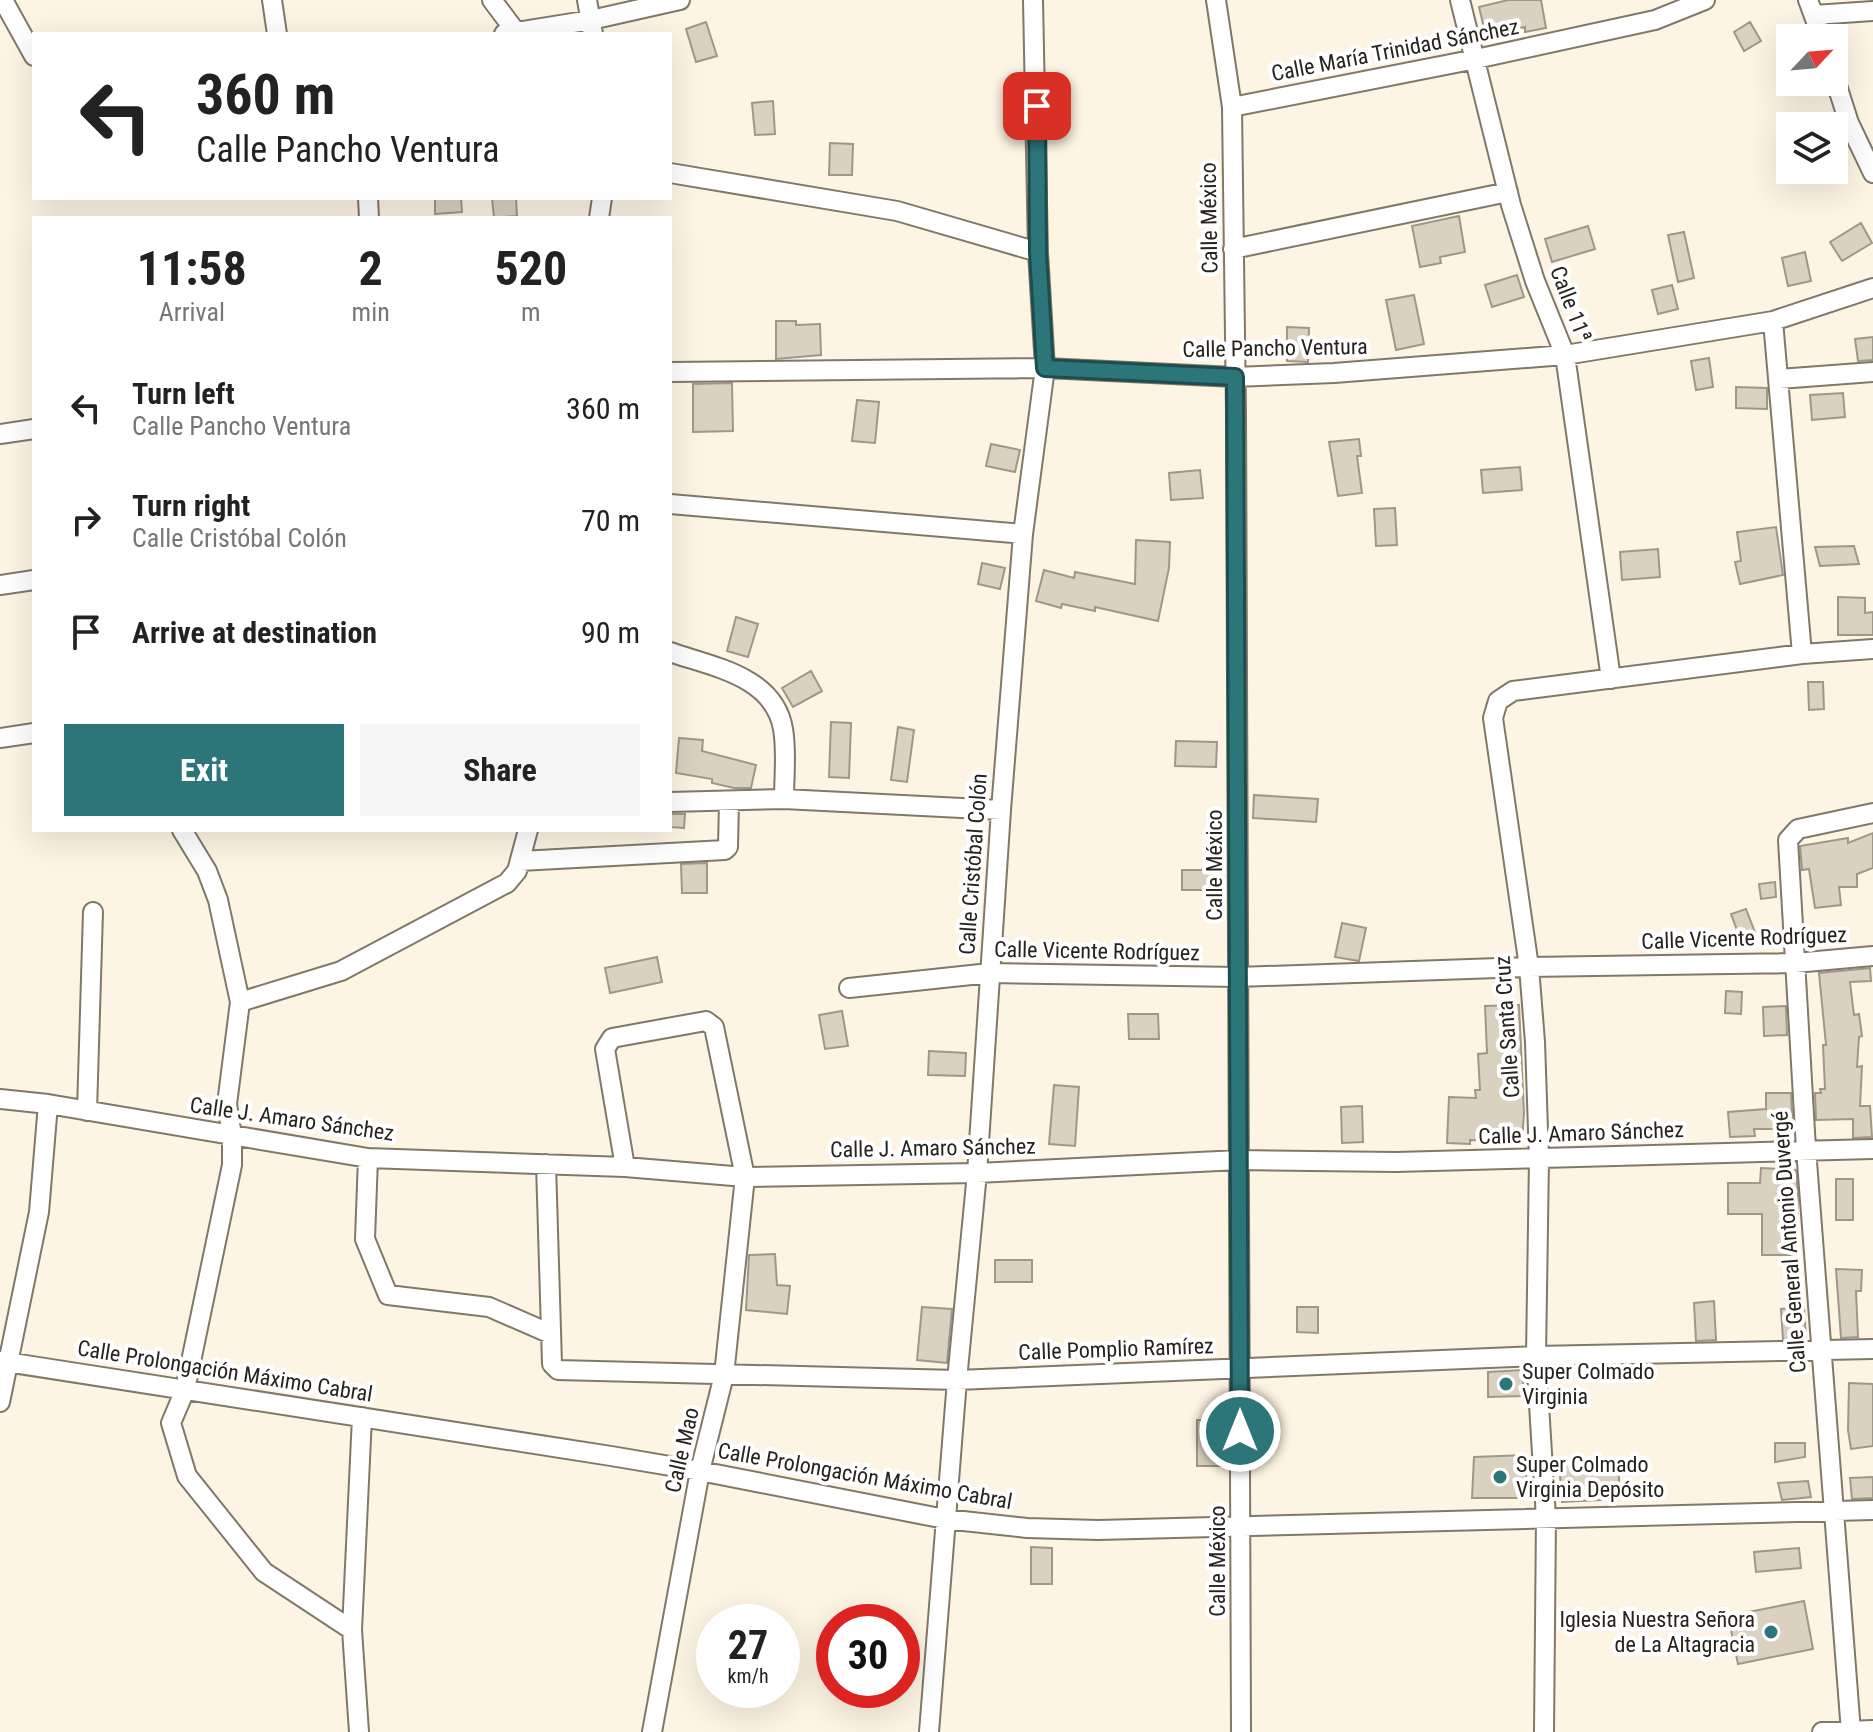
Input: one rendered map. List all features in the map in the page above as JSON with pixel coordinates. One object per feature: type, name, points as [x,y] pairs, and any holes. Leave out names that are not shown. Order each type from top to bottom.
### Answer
[{"type":"street","points":[[3,0],[32,52]]},
{"type":"street","points":[[272,0],[277,32]]},
{"type":"street","points":[[492,0],[509,32]]},
{"type":"street","points":[[587,0],[592,27]]},
{"type":"street","points":[[524,32],[592,27],[680,0]]},
{"type":"street","name":"Calle Cristóbal Colón","points":[[929,1732],[977,1173],[1023,534],[1045,368],[1038,252],[1033,0]]},
{"type":"street","name":"Calle México","points":[[1216,0],[1232,107],[1241,1732]]},
{"type":"street","name":"Calle 11ª","points":[[1460,0],[1508,192],[1535,281],[1565,355],[1611,679]]},
{"type":"street","name":"Calle María Trinidad Sánchez","points":[[1232,107],[1655,20],[1705,0]]},
{"type":"street","points":[[1811,8],[1873,11]]},
{"type":"street","points":[[1840,96],[1849,123],[1873,173]]},
{"type":"street","points":[[672,173],[897,211],[1038,252]]},
{"type":"street","points":[[1233,249],[1508,192]]},
{"type":"street","name":"Calle Pancho Ventura","points":[[672,372],[1045,368],[1235,377],[1334,373],[1565,355],[1773,321],[1873,288]]},
{"type":"street","points":[[1773,321],[1802,654]]},
{"type":"street","points":[[1779,379],[1873,372]]},
{"type":"street","points":[[0,434],[32,429]]},
{"type":"street","points":[[672,504],[1023,534]]},
{"type":"street","points":[[0,585],[32,580]]},
{"type":"street","name":"Calle Santa Cruz","points":[[1544,1732],[1546,1518],[1536,1356],[1539,1159],[1535,1042],[1529,967],[1493,718],[1498,701],[1513,691],[1802,654],[1873,649]]},
{"type":"street","points":[[672,653],[750,680],[764,691],[784,731],[784,799]]},
{"type":"street","points":[[0,738],[32,733]]},
{"type":"street","points":[[672,802],[784,799],[1001,810]]},
{"type":"street","points":[[520,861],[725,850],[728,847],[729,801]]},
{"type":"street","name":"Calle General Antonio Duvergé","points":[[1851,1732],[1806,1149],[1788,840],[1798,829],[1873,813]]},
{"type":"street","points":[[183,832],[207,871],[218,900],[240,1002],[227,1104],[232,1165],[185,1390],[171,1423],[187,1476],[264,1572],[352,1630]]},
{"type":"street","points":[[240,1002],[341,971],[507,883],[517,871],[527,832]]},
{"type":"street","points":[[87,1111],[93,912]]},
{"type":"street","name":"Calle Vicente Rodríguez","points":[[849,988],[990,973],[1238,977],[1529,967],[1795,963],[1873,956]]},
{"type":"street","name":"Calle Mao","points":[[625,1167],[605,1049],[607,1043],[612,1038],[706,1021],[714,1027],[745,1177],[724,1375],[700,1471],[652,1732]]},
{"type":"street","name":"Calle J. Amaro Sánchez","points":[[0,1099],[48,1104],[368,1158],[625,1167],[745,1177],[977,1173],[1239,1160],[1396,1162],[1873,1149]]},
{"type":"street","points":[[0,1402],[4,1362],[39,1212],[48,1104]]},
{"type":"street","points":[[368,1158],[365,1239],[388,1295],[489,1307],[551,1334],[546,1164]]},
{"type":"street","name":"Calle Pomplio Ramírez","points":[[551,1334],[554,1367],[558,1370],[957,1380],[1536,1356],[1873,1349]]},
{"type":"street","name":"Calle Prolongación Máximo Cabral","points":[[4,1362],[700,1471],[945,1519],[1056,1529],[1873,1510]]},
{"type":"street","points":[[359,1732],[352,1630],[362,1417]]},
{"type":"street","points":[[1822,1732],[1873,1730]]},
{"type":"building","points":[[1508,0],[1541,0],[1546,28],[1525,32],[1525,27],[1486,36],[1479,7]]},
{"type":"building","points":[[706,22],[717,56],[696,62],[686,29]]},
{"type":"building","points":[[1750,22],[1761,41],[1744,51],[1734,32]]},
{"type":"building","points":[[773,101],[775,134],[755,135],[752,103]]},
{"type":"building","points":[[830,143],[853,144],[852,175],[829,175]]},
{"type":"building","points":[[435,200],[461,200],[462,212],[435,214]]},
{"type":"building","points":[[492,200],[516,200],[517,216],[494,216]]},
{"type":"building","points":[[1459,216],[1465,252],[1440,257],[1441,263],[1420,267],[1412,226]]},
{"type":"building","points":[[1861,223],[1872,243],[1842,261],[1830,242]]},
{"type":"building","points":[[1588,226],[1595,249],[1552,262],[1545,239]]},
{"type":"building","points":[[1684,232],[1694,278],[1678,282],[1668,235]]},
{"type":"building","points":[[1805,252],[1811,281],[1788,286],[1782,258]]},
{"type":"building","points":[[1517,275],[1524,297],[1492,307],[1485,285]]},
{"type":"building","points":[[1672,285],[1678,309],[1658,314],[1652,290]]},
{"type":"building","points":[[1414,295],[1424,344],[1396,350],[1386,300]]},
{"type":"building","points":[[776,321],[796,321],[796,325],[820,324],[821,355],[776,359]]},
{"type":"building","points":[[1287,327],[1309,328],[1308,362],[1287,361]]},
{"type":"building","points":[[1873,337],[1873,360],[1858,361],[1855,339]]},
{"type":"building","points":[[1709,358],[1713,387],[1696,390],[1691,361]]},
{"type":"building","points":[[732,383],[733,431],[693,432],[693,384]]},
{"type":"building","points":[[1736,387],[1767,388],[1767,409],[1736,408]]},
{"type":"building","points":[[1843,393],[1845,417],[1812,420],[1810,395]]},
{"type":"building","points":[[857,400],[879,402],[875,443],[852,441]]},
{"type":"building","points":[[1359,439],[1361,456],[1357,456],[1362,493],[1338,496],[1329,442]]},
{"type":"building","points":[[991,444],[1020,450],[1015,472],[986,466]]},
{"type":"building","points":[[1520,467],[1522,490],[1483,493],[1481,470]]},
{"type":"building","points":[[1200,470],[1203,498],[1171,500],[1169,473]]},
{"type":"building","points":[[1395,508],[1397,545],[1376,546],[1374,509]]},
{"type":"building","points":[[1776,527],[1783,575],[1740,584],[1735,562],[1741,561],[1737,532]]},
{"type":"building","points":[[1136,540],[1170,542],[1169,568],[1158,621],[1095,607],[1095,611],[1062,604],[1061,608],[1036,601],[1044,570],[1074,578],[1075,572],[1135,584]]},
{"type":"building","points":[[1854,546],[1859,564],[1820,566],[1815,547]]},
{"type":"building","points":[[1658,549],[1660,577],[1622,580],[1620,552]]},
{"type":"building","points":[[982,563],[1005,568],[1000,589],[978,584]]},
{"type":"building","points":[[1838,597],[1865,598],[1865,613],[1873,612],[1873,635],[1838,635]]},
{"type":"building","points":[[736,617],[758,624],[748,657],[727,651]]},
{"type":"building","points":[[811,671],[822,691],[793,707],[782,688]]},
{"type":"building","points":[[1808,682],[1823,682],[1824,709],[1809,710]]},
{"type":"building","points":[[831,722],[851,723],[849,778],[829,777]]},
{"type":"building","points":[[898,727],[914,730],[907,782],[891,780]]},
{"type":"building","points":[[679,738],[703,740],[702,751],[756,765],[751,788],[734,788],[712,783],[712,779],[676,773]]},
{"type":"building","points":[[1176,741],[1217,742],[1216,767],[1175,766]]},
{"type":"building","points":[[1254,795],[1318,799],[1316,822],[1253,818]]},
{"type":"building","points":[[672,814],[685,814],[684,828],[672,827]]},
{"type":"building","points":[[1873,833],[1873,868],[1857,874],[1857,887],[1839,887],[1841,905],[1815,908],[1809,869],[1802,870],[1800,846],[1848,838],[1848,843]]},
{"type":"building","points":[[707,863],[707,893],[682,893],[681,864]]},
{"type":"building","points":[[1182,870],[1216,870],[1215,890],[1182,890]]},
{"type":"building","points":[[1775,882],[1776,897],[1761,899],[1759,884]]},
{"type":"building","points":[[1746,909],[1756,935],[1741,941],[1731,914]]},
{"type":"building","points":[[1342,923],[1366,928],[1359,961],[1335,957]]},
{"type":"building","points":[[657,957],[662,982],[610,993],[605,968]]},
{"type":"building","points":[[1870,968],[1871,981],[1850,982],[1854,1015],[1859,1014],[1862,1036],[1859,1037],[1857,1067],[1862,1066],[1860,1106],[1870,1106],[1872,1137],[1853,1138],[1853,1119],[1816,1120],[1815,1093],[1825,1089],[1823,1045],[1826,1045],[1819,973]]},
{"type":"building","points":[[1726,991],[1742,992],[1741,1014],[1725,1013]]},
{"type":"building","points":[[1519,1005],[1524,1113],[1522,1141],[1447,1143],[1449,1097],[1476,1098],[1475,1090],[1480,1090],[1478,1054],[1487,1053],[1485,1006]]},
{"type":"building","points":[[1786,1006],[1787,1035],[1764,1036],[1763,1007]]},
{"type":"building","points":[[842,1011],[848,1046],[825,1049],[819,1015]]},
{"type":"building","points":[[1128,1014],[1158,1014],[1159,1039],[1129,1039]]},
{"type":"building","points":[[929,1051],[966,1053],[965,1076],[928,1075]]},
{"type":"building","points":[[1054,1085],[1079,1087],[1075,1146],[1049,1144]]},
{"type":"building","points":[[1766,1093],[1791,1093],[1793,1129],[1754,1129],[1755,1136],[1730,1137],[1728,1112],[1766,1109]]},
{"type":"building","points":[[1362,1106],[1363,1142],[1342,1143],[1341,1107]]},
{"type":"building","points":[[1761,1168],[1796,1170],[1796,1255],[1762,1255],[1762,1214],[1728,1214],[1728,1183],[1760,1183]]},
{"type":"building","points":[[1836,1179],[1853,1179],[1853,1220],[1836,1220]]},
{"type":"building","points":[[775,1254],[777,1285],[790,1286],[787,1314],[746,1310],[749,1255]]},
{"type":"building","points":[[995,1260],[1032,1260],[1032,1282],[995,1282]]},
{"type":"building","points":[[1836,1269],[1862,1270],[1861,1291],[1856,1291],[1858,1337],[1841,1338]]},
{"type":"building","points":[[1714,1301],[1716,1340],[1696,1341],[1694,1303]]},
{"type":"building","points":[[922,1307],[952,1309],[947,1363],[917,1360]]},
{"type":"building","points":[[1297,1307],[1318,1307],[1318,1333],[1297,1332]]},
{"type":"building","points":[[1804,1307],[1806,1338],[1783,1339],[1781,1309]]},
{"type":"building","name":"Super Colmado Virginia","points":[[1522,1370],[1524,1396],[1488,1397],[1488,1372]]},
{"type":"building","points":[[1849,1383],[1873,1384],[1873,1446],[1851,1449],[1848,1430]]},
{"type":"building","points":[[1197,1420],[1228,1420],[1228,1466],[1197,1466]]},
{"type":"building","points":[[1775,1443],[1805,1443],[1805,1457],[1775,1462]]},
{"type":"building","name":"Super Colmado Virginia Depósito","points":[[1525,1455],[1527,1498],[1472,1498],[1474,1457]]},
{"type":"building","points":[[1618,1459],[1620,1499],[1562,1502],[1559,1462]]},
{"type":"building","points":[[1873,1477],[1873,1498],[1852,1499],[1850,1478]]},
{"type":"building","points":[[1808,1481],[1811,1497],[1782,1500],[1778,1483]]},
{"type":"building","points":[[1031,1547],[1052,1548],[1052,1584],[1031,1584]]},
{"type":"building","points":[[1799,1548],[1801,1568],[1756,1572],[1754,1552]]},
{"type":"building","name":"Iglesia Nuestra Señora de La Altagracia","points":[[1804,1601],[1813,1649],[1738,1664],[1728,1616]]},
{"type":"place","name":"Super Colmado Virginia","points":[[1506,1384]]},
{"type":"place","name":"Super Colmado Virginia Depósito","points":[[1500,1477]]},
{"type":"place","name":"Iglesia Nuestra Señora de La Altagracia","points":[[1771,1632]]},
{"type":"route","points":[[1037,106],[1038,252],[1045,368],[1235,377],[1240,1431]]}]
